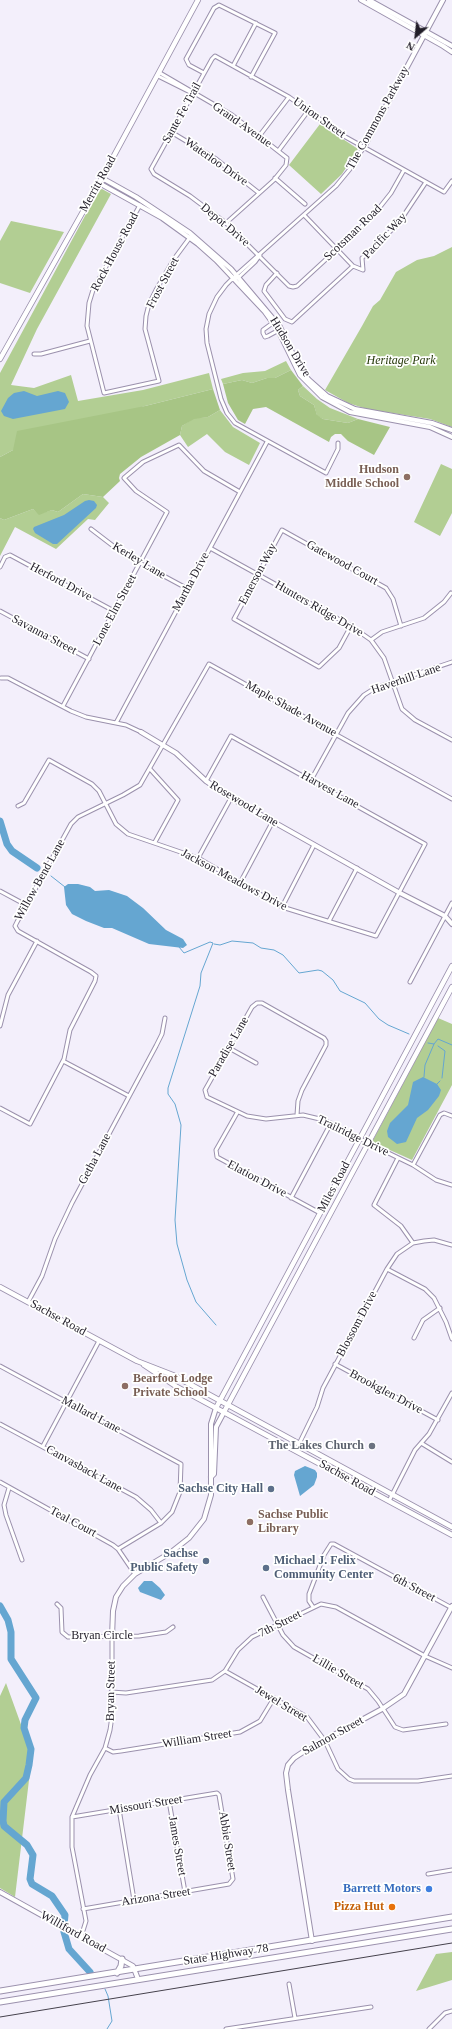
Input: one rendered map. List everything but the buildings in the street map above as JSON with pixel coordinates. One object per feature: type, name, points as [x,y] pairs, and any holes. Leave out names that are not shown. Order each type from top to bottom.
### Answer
[{"type":"main road","name":"Merritt Road","points":[[196,8],[198,0]]},
{"type":"main road","name":"Merritt Road","points":[[0,359],[196,8],[202,0]]},
{"type":"main road","name":"Miles Road","points":[[216,1408],[452,966]]},
{"type":"main road","name":"Miles Road","points":[[224,1412],[452,987]]},
{"type":"main road","points":[[406,1051],[415,1056]]},
{"type":"main road","points":[[291,1267],[300,1272]]},
{"type":"main road","name":"Sachse Road","points":[[0,1286],[137,1361],[177,1387],[452,1535]]},
{"type":"main road","name":"Sachse Road","points":[[137,1361],[173,1375],[452,1527]]},
{"type":"main road","name":"State Highway 78","points":[[0,1991],[136,1970],[452,1917]]},
{"type":"main road","name":"State Highway 78","points":[[0,2002],[452,1929]]},
{"type":"main road","points":[[117,1973],[121,1966],[122,1960]]},
{"type":"street","points":[[361,0],[371,1],[425,33],[452,52]]},
{"type":"street","name":"The Commons Parkway","points":[[338,443],[338,449],[326,473],[267,442],[235,423],[227,413],[221,399],[207,343],[206,329],[209,314],[217,297],[255,262],[260,255],[344,178],[364,148],[444,0]]},
{"type":"street","points":[[204,73],[189,65],[186,59],[215,6],[222,5],[275,33],[251,77]]},
{"type":"street","points":[[233,66],[256,23]]},
{"type":"street","points":[[425,33],[452,46]]},
{"type":"street","name":"Union Street","points":[[215,56],[289,97],[329,127],[364,148],[444,192],[452,181]]},
{"type":"street","name":"Sante Fe Trail","points":[[151,171],[152,166],[215,56]]},
{"type":"street","name":"Grand Avenue","points":[[159,74],[232,115],[279,150],[288,160],[286,165],[275,178]]},
{"type":"street","points":[[260,136],[289,97]]},
{"type":"street","points":[[279,150],[308,111]]},
{"type":"street","name":"Waterloo Drive","points":[[171,132],[216,159],[259,193]]},
{"type":"street","name":"Scotsman Road","points":[[293,287],[297,286],[379,210],[391,194],[404,170]]},
{"type":"street","name":"Depot Drive","points":[[151,171],[190,196],[226,223],[260,255],[289,286],[293,287]]},
{"type":"street","points":[[226,223],[275,178],[305,204]]},
{"type":"street","name":"Hudson Drive","points":[[101,180],[136,197],[191,236],[237,277],[274,322],[301,371],[318,389],[335,401],[360,410],[432,423],[452,430]]},
{"type":"street","name":"Hudson Drive","points":[[101,180],[191,236]]},
{"type":"street","name":"Pacific Way","points":[[277,273],[266,285],[264,291],[285,319],[290,322],[294,321],[353,266],[363,270],[361,262],[363,256],[398,224],[426,182]]},
{"type":"street","name":"Rock House Road","points":[[104,393],[90,341],[87,326],[88,314],[93,290],[140,205]]},
{"type":"street","points":[[304,215],[353,266]]},
{"type":"street","name":"Frost Street","points":[[104,393],[158,381],[145,329],[146,316],[149,304],[156,290],[174,259],[191,236]]},
{"type":"street","points":[[274,322],[264,330],[263,333],[265,337],[279,330]]},
{"type":"street","name":"Hudson Drive","points":[[279,330],[300,375],[312,389],[333,404],[350,412],[430,427],[452,437]]},
{"type":"street","points":[[34,354],[41,354],[90,341]]},
{"type":"street","name":"Martha Drive","points":[[116,723],[267,442]]},
{"type":"street","name":"Lone Elm Street","points":[[63,706],[167,512],[141,495],[124,478],[143,462],[179,445],[204,471],[240,492]]},
{"type":"street","name":"Kerley Lane","points":[[92,529],[126,555],[188,589]]},
{"type":"street","name":"Emerson Way","points":[[282,530],[234,619],[319,667],[339,648],[351,626]]},
{"type":"street","name":"Gatewood Court","points":[[282,530],[386,588],[393,599],[401,626]]},
{"type":"street","name":"Hunters Ridge Drive","points":[[210,548],[351,626],[371,640],[384,658],[402,709],[407,714],[451,739]]},
{"type":"street","name":"Herford Drive","points":[[0,567],[7,555],[114,611]]},
{"type":"street","points":[[371,640],[382,632],[424,618],[444,602],[451,593]]},
{"type":"street","name":"Savanna Street","points":[[0,611],[88,659]]},
{"type":"street","name":"Haverhill Lane","points":[[311,780],[350,710],[364,695],[375,688],[452,662]]},
{"type":"street","name":"Maple Shade Avenue","points":[[163,744],[209,664],[452,798]]},
{"type":"street","name":"Rosewood Lane","points":[[1,678],[8,678],[86,717],[116,723],[141,732],[176,752],[206,781],[232,798],[400,893],[445,916],[452,917]]},
{"type":"street","name":"Harvest Lane","points":[[206,781],[231,736],[425,844],[400,893]]},
{"type":"street","name":"Willow Bend Lane","points":[[0,1108],[30,1124],[63,1061],[67,1050],[70,1030],[95,981],[96,976],[18,931],[15,926],[71,824],[78,817],[140,785],[163,744]]},
{"type":"street","name":"Jackson Meadows Drive","points":[[18,806],[24,803],[49,760],[92,784],[99,791],[116,824],[128,834],[198,858],[282,907],[376,936],[400,893]]},
{"type":"street","points":[[150,769],[178,800],[155,842]]},
{"type":"street","points":[[198,858],[232,798]]},
{"type":"street","points":[[240,883],[273,821]]},
{"type":"street","points":[[282,907],[314,845]]},
{"type":"street","points":[[329,921],[357,868]]},
{"type":"street","points":[[0,891],[26,905]]},
{"type":"street","points":[[410,982],[452,903]]},
{"type":"street","name":"Rosewood Lane","points":[[445,916],[452,924]]},
{"type":"street","points":[[0,1026],[8,995],[37,941]]},
{"type":"street","name":"Paradise Lane","points":[[205,1094],[205,1090],[252,1007],[257,1003],[262,1003],[324,1038],[326,1041],[326,1045],[302,1090],[298,1101],[297,1115]]},
{"type":"street","name":"Getha Lane","points":[[28,1302],[42,1276],[55,1239],[72,1204],[162,1034],[165,1018]]},
{"type":"street","points":[[229,1048],[256,1063]]},
{"type":"street","points":[[63,1061],[129,1096]]},
{"type":"street","name":"Trailridge Drive","points":[[205,1094],[207,1097],[236,1113],[247,1116],[266,1119],[297,1115],[314,1117],[331,1123],[413,1165],[436,1180],[452,1185]]},
{"type":"street","name":"Elation Drive","points":[[236,1113],[216,1150],[217,1157],[320,1213]]},
{"type":"street","points":[[413,1165],[440,1115],[444,1113],[452,1116]]},
{"type":"street","points":[[291,1198],[331,1123]]},
{"type":"street","points":[[398,1158],[374,1205],[401,1226],[413,1243]]},
{"type":"street","name":"Blossom Drive","points":[[296,1450],[317,1407],[321,1392],[335,1364],[387,1269],[397,1254],[413,1243],[434,1240],[452,1245]]},
{"type":"street","points":[[387,1269],[425,1290],[434,1298],[440,1308],[452,1339]]},
{"type":"street","points":[[414,1338],[423,1320],[440,1308]]},
{"type":"street","points":[[43,1446],[99,1341]]},
{"type":"street","name":"Brookglen Drive","points":[[335,1364],[438,1420]]},
{"type":"street","name":"Mallard Lane","points":[[0,1366],[181,1464],[178,1500],[172,1512],[161,1523]]},
{"type":"street","points":[[388,1501],[415,1450],[429,1434],[452,1394]]},
{"type":"street","name":"Bryan Street","points":[[81,1937],[86,1921],[72,1847],[72,1817],[90,1775],[105,1748],[112,1716],[112,1637],[113,1611],[116,1597],[123,1586],[135,1574],[170,1553],[189,1538],[204,1519],[208,1509],[211,1477],[209,1474],[210,1428],[216,1408]]},
{"type":"street","name":"Bryan Street","points":[[211,1477],[214,1474],[216,1427],[224,1412]]},
{"type":"street","name":"Canvasback Lane","points":[[0,1424],[136,1497],[151,1510],[161,1523]]},
{"type":"street","points":[[421,1443],[452,1462]]},
{"type":"street","name":"Teal Court","points":[[0,1482],[101,1537],[118,1549],[135,1574]]},
{"type":"street","points":[[9,1488],[4,1505],[22,1560]]},
{"type":"street","points":[[118,1549],[161,1523]]},
{"type":"street","name":"6th Street","points":[[313,1607],[309,1601],[309,1594],[324,1555],[330,1544],[334,1544],[452,1607]]},
{"type":"street","name":"Lillie Street","points":[[263,1598],[283,1635],[294,1648],[360,1684],[378,1701],[395,1727],[403,1730],[446,1724]]},
{"type":"street","name":"7th Street","points":[[111,1692],[131,1692],[212,1680],[225,1671],[244,1644],[252,1638],[313,1607],[326,1603],[425,1656],[452,1668]]},
{"type":"street","name":"Bryan Circle","points":[[57,1604],[61,1608],[62,1632],[64,1635],[112,1637],[139,1636],[166,1632],[172,1627]]},
{"type":"street","name":"Salmon Street","points":[[312,1941],[286,1773],[288,1765],[294,1758],[382,1709],[404,1694],[452,1607]]},
{"type":"street","name":"Jewel Street","points":[[225,1671],[307,1717],[325,1741],[338,1769],[343,1775],[354,1781],[418,1782],[452,1776]]},
{"type":"street","name":"William Street","points":[[105,1748],[113,1752],[240,1732],[260,1721],[274,1698]]},
{"type":"street","name":"Missouri Street","points":[[72,1817],[217,1793],[219,1795]]},
{"type":"street","name":"Abbie Street","points":[[219,1795],[233,1879],[229,1884]]},
{"type":"street","name":"James Street","points":[[169,1801],[185,1892]]},
{"type":"street","points":[[119,1809],[134,1900]]},
{"type":"street","points":[[428,1874],[452,1870]]},
{"type":"street","name":"Arizona Street","points":[[83,1908],[229,1884]]},
{"type":"street","name":"Williford Road","points":[[0,1892],[122,1960],[136,1970]]},
{"type":"street","points":[[136,1970],[138,1979]]},
{"type":"street","points":[[289,1984],[295,2018]]},
{"type":"street","points":[[226,2029],[371,2007]]},
{"type":"street","points":[[429,2029],[445,2013],[452,2011]]},
{"type":"green space","points":[[320,124],[358,149],[342,174],[321,194],[289,165]]},
{"type":"green space","points":[[102,189],[111,194],[37,329],[11,385],[34,388],[71,375],[78,401],[143,390],[209,373],[213,389],[145,406],[13,450],[0,457],[0,373],[99,190]]},
{"type":"green space","points":[[11,221],[64,232],[30,293],[0,283],[0,241]]},
{"type":"green space","name":"Heritage Park","points":[[452,247],[452,427],[430,419],[367,409],[348,403],[325,390],[373,306],[380,300],[396,272],[417,260],[434,256]]},
{"type":"green space","points":[[286,361],[291,370],[275,378],[267,378],[252,383],[242,380],[223,384],[221,379],[243,373],[265,371]]},
{"type":"green space","points":[[291,370],[303,386],[298,390],[300,396],[314,405],[317,415],[323,419],[348,423],[358,419],[390,427],[374,455],[348,441],[341,434],[335,434],[331,437],[329,442],[266,407],[253,409],[245,424],[238,420],[228,403],[223,384],[242,380],[252,383],[267,378],[275,378]]},
{"type":"green space","points":[[303,386],[317,399],[330,408],[358,419],[348,423],[323,419],[317,416],[314,405],[300,396],[298,390]]},
{"type":"green space","points":[[213,389],[220,410],[208,417],[194,419],[182,426],[180,435],[141,457],[120,474],[120,481],[103,497],[83,494],[58,512],[52,510],[39,515],[33,509],[4,520],[0,518],[0,457],[13,450],[17,431],[145,406]]},
{"type":"green space","points":[[220,410],[233,427],[260,443],[249,465],[225,452],[207,434],[188,447],[180,435],[182,426],[194,418],[208,417]]},
{"type":"green space","points":[[441,464],[452,469],[452,513],[440,536],[414,522]]},
{"type":"green space","points":[[83,494],[103,497],[109,503],[95,520],[88,519],[56,549],[15,527],[0,556],[0,518],[4,520],[33,509],[39,514],[52,510],[58,512]]},
{"type":"green space","points":[[438,1018],[452,1024],[452,1085],[412,1160],[372,1142]]},
{"type":"green space","points":[[6,1683],[32,1755],[15,1897],[0,1888],[0,1696]]},
{"type":"green space","points":[[452,1952],[452,1980],[416,1991],[436,1954]]},
{"type":"water","points":[[24,391],[37,396],[58,391],[65,393],[69,402],[65,409],[13,419],[4,416],[1,411],[8,398],[14,393]]},
{"type":"water","points":[[85,501],[94,501],[97,505],[96,508],[57,544],[53,544],[35,533],[33,529],[34,527],[64,515]]},
{"type":"water","points":[[68,884],[78,884],[90,887],[95,891],[109,890],[127,896],[143,908],[166,930],[183,939],[187,945],[183,948],[149,944],[112,928],[104,928],[72,914],[66,905],[64,887]]},
{"type":"water","points":[[423,1077],[437,1084],[441,1090],[439,1096],[428,1110],[417,1118],[406,1142],[397,1144],[388,1137],[387,1131],[390,1123],[408,1105],[413,1082]]},
{"type":"water","points":[[305,1466],[315,1470],[317,1477],[314,1485],[300,1496],[294,1475],[295,1471]]},
{"type":"water","points":[[144,1581],[152,1581],[160,1588],[165,1595],[161,1600],[140,1592],[138,1588]]},
{"type":"waterway","points":[[0,821],[7,844],[12,851],[37,868]]},
{"type":"waterway","points":[[51,876],[65,887]]},
{"type":"waterway","points":[[214,944],[220,945],[232,941],[253,943],[261,948],[274,950],[283,955],[299,973],[318,970],[322,971],[333,980],[340,991],[365,1003],[379,1019],[388,1025],[409,1034]]},
{"type":"waterway","points":[[179,947],[184,953],[210,942],[213,943],[201,973],[200,986],[168,1088],[168,1094],[175,1104],[181,1125],[175,1220],[177,1244],[187,1280],[196,1302],[216,1325]]},
{"type":"waterway","points":[[434,1044],[438,1039],[452,1045]]},
{"type":"waterway","points":[[424,1077],[425,1065],[434,1044],[428,1043]]},
{"type":"waterway","points":[[438,1046],[445,1051],[442,1078]]},
{"type":"waterway","points":[[437,1084],[440,1081]]},
{"type":"waterway","points":[[0,1606],[8,1620],[11,1632],[11,1659],[36,1698],[25,1720],[24,1728],[31,1749],[26,1778],[4,1802],[4,1826],[27,1845],[33,1855],[30,1879],[32,1884],[52,1896],[65,1915],[64,1925]]},
{"type":"waterway","points":[[64,1932],[69,1949],[90,1972]]},
{"type":"waterway","points":[[105,1989],[108,1996],[112,2021],[107,2029]]},
{"type":"railway","points":[[0,2017],[452,1943]]},
{"type":"place","name":"Hudson Middle School","points":[[407,477]]},
{"type":"place","name":"Bearfoot Lodge Private School","points":[[125,1386]]},
{"type":"place","name":"The Lakes Church","points":[[372,1446]]},
{"type":"place","name":"Sachse City Hall","points":[[271,1489]]},
{"type":"place","name":"Sachse Public Library","points":[[250,1522]]},
{"type":"place","name":"Sachse Public Safety","points":[[206,1561]]},
{"type":"place","name":"Michael J. Felix Community Center","points":[[266,1568]]},
{"type":"place","name":"Barrett Motors","points":[[429,1889]]},
{"type":"place","name":"Pizza Hut","points":[[392,1907]]}]
